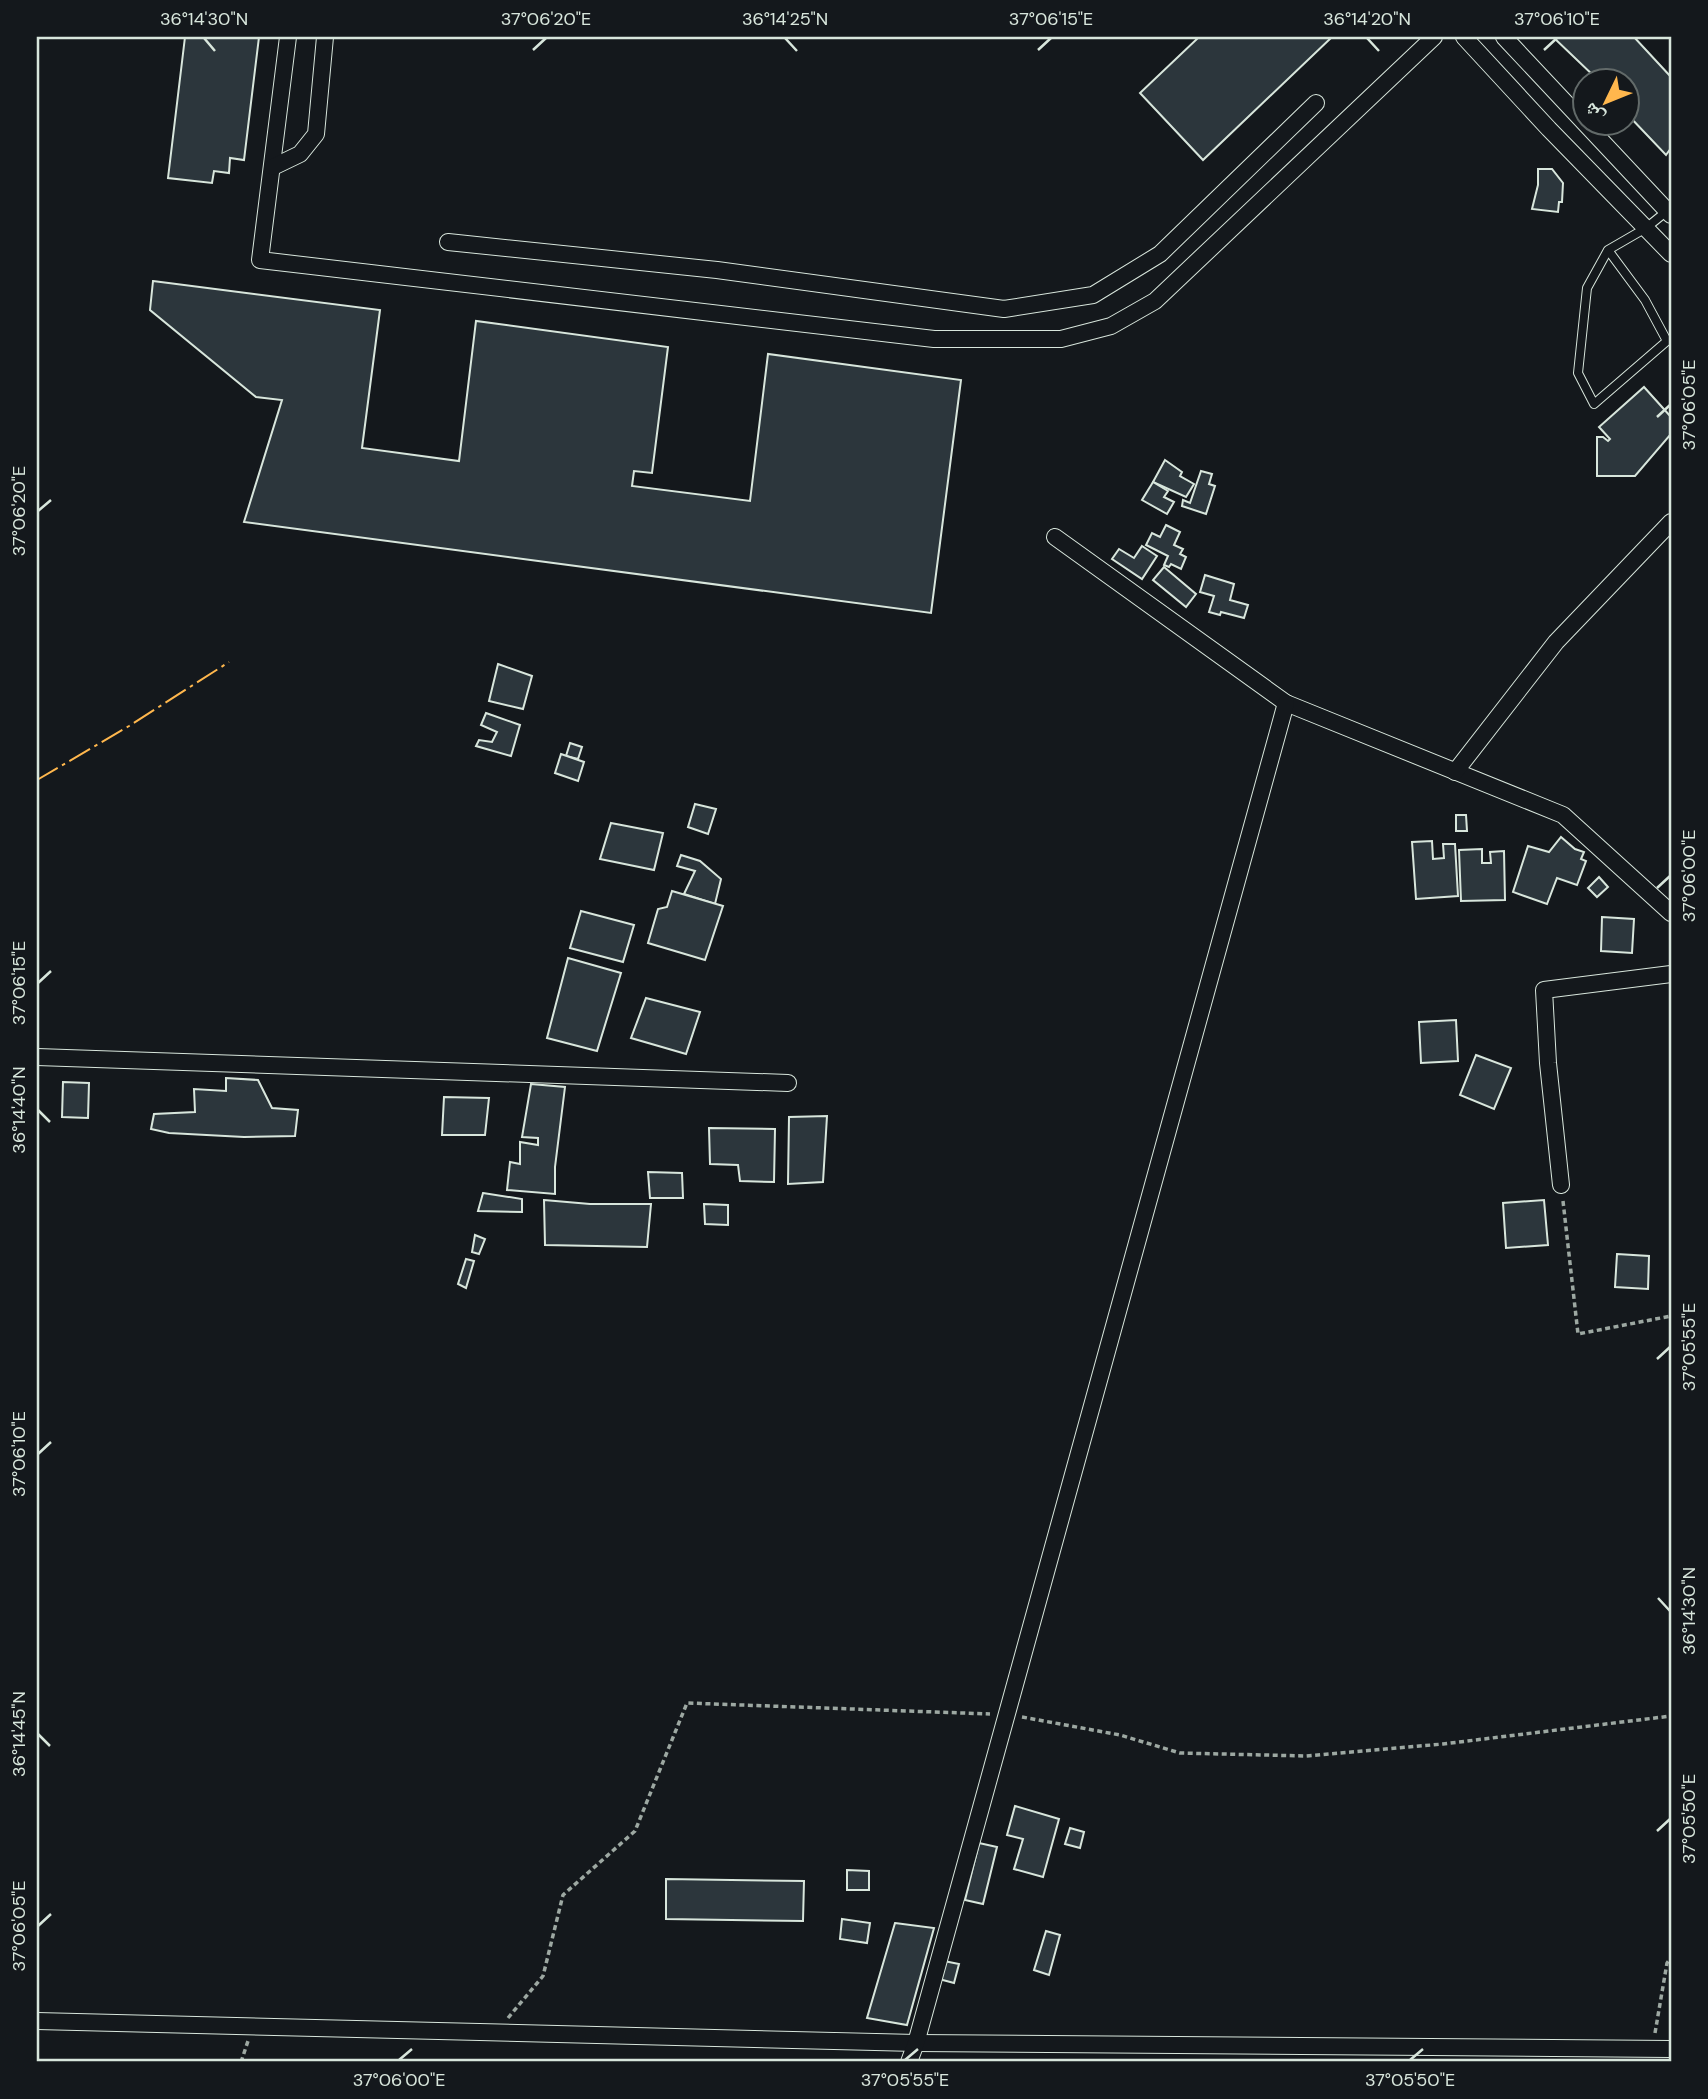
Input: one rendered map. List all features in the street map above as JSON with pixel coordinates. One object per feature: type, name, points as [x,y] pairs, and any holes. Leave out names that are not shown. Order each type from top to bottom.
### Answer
[{"type":"street","points":[[288,37],[260,260],[934,339],[1061,339],[1111,327],[1155,301],[1434,37]]},
{"type":"street","points":[[273,167],[300,154],[316,134],[325,37]]},
{"type":"street","points":[[1464,37],[1671,254]]},
{"type":"street","points":[[1504,37],[1669,213]]},
{"type":"street","points":[[448,242],[717,270],[1004,309],[1093,295],[1160,254],[1316,103]]},
{"type":"street","points":[[1202,213],[1225,234]]},
{"type":"street","points":[[1455,772],[1556,642],[1671,522]]},
{"type":"street","points":[[1055,537],[1286,703],[1563,815],[1671,913]]},
{"type":"street","points":[[909,2062],[1286,703]]},
{"type":"street","points":[[1561,1185],[1548,1063],[1544,990],[1671,974]]},
{"type":"street","points":[[37,1057],[788,1083]]},
{"type":"street","points":[[37,2021],[916,2043],[1671,2049]]},
{"type":"lane","points":[[1608,250],[1645,300],[1667,341],[1594,404],[1578,373],[1587,288],[1608,250],[1669,213]]},
{"type":"path","points":[[1561,1185],[1578,1334],[1671,1316]]},
{"type":"path","points":[[496,2031],[543,1976],[563,1895],[635,1831],[687,1703],[1007,1715],[1120,1735],[1180,1753],[1306,1756],[1443,1744],[1671,1716]]},
{"type":"path","points":[[1653,2049],[1667,1963],[1671,1958]]},
{"type":"building","points":[[185,37],[259,37],[244,160],[230,158],[229,173],[214,171],[212,183],[168,178]]},
{"type":"building","points":[[1199,37],[1332,37],[1203,160],[1140,93]]},
{"type":"building","points":[[1553,37],[1634,37],[1671,77],[1671,148],[1666,155],[1642,130],[1642,66],[1583,66]]},
{"type":"building","points":[[1538,169],[1552,169],[1563,183],[1562,202],[1559,202],[1558,212],[1532,209],[1538,185]]},
{"type":"building","points":[[153,281],[380,310],[362,448],[459,461],[476,321],[668,347],[652,473],[634,471],[632,486],[750,501],[768,354],[961,380],[931,613],[244,522],[282,400],[256,397],[150,310]]},
{"type":"building","points":[[1644,387],[1671,417],[1671,434],[1635,476],[1597,476],[1597,437],[1608,441],[1610,439],[1599,427]]},
{"type":"building","points":[[1165,460],[1182,472],[1180,476],[1194,484],[1186,497],[1153,482]]},
{"type":"building","points":[[1201,471],[1212,474],[1209,484],[1215,486],[1206,514],[1182,506],[1183,500],[1190,503]]},
{"type":"building","points":[[1153,482],[1168,491],[1164,497],[1174,502],[1167,514],[1142,500]]},
{"type":"building","points":[[1166,525],[1180,532],[1174,545],[1183,549],[1180,554],[1186,557],[1181,569],[1171,564],[1169,567],[1164,565],[1168,556],[1146,545],[1152,533],[1160,537]]},
{"type":"building","points":[[1142,546],[1157,556],[1142,579],[1112,559],[1119,549],[1134,558]]},
{"type":"building","points":[[1164,567],[1196,594],[1186,607],[1153,580]]},
{"type":"building","points":[[1205,575],[1234,584],[1230,600],[1248,605],[1244,618],[1209,612],[1214,596],[1200,592]]},
{"type":"building","points":[[498,664],[532,676],[523,709],[489,701]]},
{"type":"building","points":[[486,713],[520,725],[511,756],[476,746],[479,740],[492,742],[497,732],[481,725]]},
{"type":"building","points":[[570,743],[582,747],[578,759],[566,756]]},
{"type":"building","points":[[561,754],[584,762],[578,781],[555,773]]},
{"type":"building","points":[[695,804],[716,809],[708,834],[688,827]]},
{"type":"building","points":[[1456,815],[1466,815],[1467,831],[1456,831]]},
{"type":"building","points":[[611,823],[663,833],[654,870],[600,859]]},
{"type":"building","points":[[1561,837],[1575,849],[1584,852],[1581,859],[1586,861],[1577,885],[1557,878],[1547,904],[1513,892],[1528,846],[1549,852]]},
{"type":"building","points":[[1432,841],[1433,859],[1444,858],[1443,844],[1455,844],[1458,896],[1416,899],[1412,842]]},
{"type":"building","points":[[1482,849],[1482,863],[1491,863],[1490,852],[1504,851],[1505,900],[1461,901],[1459,850]]},
{"type":"building","points":[[681,855],[700,861],[721,879],[715,904],[684,894],[695,871],[677,866]]},
{"type":"building","points":[[1599,877],[1608,887],[1597,897],[1588,888]]},
{"type":"building","points":[[672,891],[723,906],[705,960],[648,943],[658,909],[667,907]]},
{"type":"building","points":[[581,911],[634,925],[623,962],[570,948]]},
{"type":"building","points":[[1602,917],[1634,919],[1632,953],[1601,951]]},
{"type":"building","points":[[568,958],[621,973],[597,1051],[547,1038]]},
{"type":"building","points":[[646,998],[700,1012],[686,1054],[631,1038]]},
{"type":"building","points":[[1456,1020],[1458,1061],[1421,1063],[1419,1022]]},
{"type":"building","points":[[1476,1055],[1511,1068],[1494,1109],[1460,1095]]},
{"type":"building","points":[[226,1078],[258,1080],[272,1108],[298,1110],[295,1136],[244,1137],[169,1133],[151,1129],[154,1114],[195,1112],[194,1089],[226,1091]]},
{"type":"building","points":[[63,1082],[89,1083],[88,1118],[62,1117]]},
{"type":"building","points":[[531,1084],[565,1087],[555,1167],[555,1194],[507,1190],[510,1162],[520,1164],[520,1142],[538,1145],[538,1138],[522,1137]]},
{"type":"building","points":[[444,1097],[489,1098],[485,1135],[442,1135]]},
{"type":"building","points":[[827,1116],[823,1182],[788,1184],[789,1117]]},
{"type":"building","points":[[709,1128],[775,1129],[774,1182],[740,1181],[738,1165],[710,1164]]},
{"type":"building","points":[[648,1172],[682,1173],[683,1198],[650,1198]]},
{"type":"building","points":[[483,1193],[522,1199],[522,1212],[478,1211]]},
{"type":"building","points":[[544,1200],[590,1204],[651,1204],[647,1247],[545,1245]]},
{"type":"building","points":[[1544,1200],[1548,1245],[1506,1248],[1503,1203]]},
{"type":"building","points":[[704,1204],[728,1205],[728,1225],[705,1224]]},
{"type":"building","points":[[475,1235],[485,1239],[479,1254],[472,1252]]},
{"type":"building","points":[[1617,1254],[1649,1256],[1648,1289],[1615,1287]]},
{"type":"building","points":[[466,1259],[474,1261],[466,1288],[458,1284]]},
{"type":"building","points":[[1015,1806],[1059,1819],[1043,1877],[1014,1869],[1023,1839],[1007,1835]]},
{"type":"building","points":[[1070,1828],[1084,1832],[1080,1848],[1065,1844]]},
{"type":"building","points":[[979,1843],[997,1847],[983,1904],[965,1900]]},
{"type":"building","points":[[847,1870],[869,1871],[869,1890],[847,1890]]},
{"type":"building","points":[[666,1879],[804,1881],[803,1921],[666,1919]]},
{"type":"building","points":[[842,1919],[870,1923],[867,1943],[840,1939]]},
{"type":"building","points":[[895,1923],[934,1928],[907,2025],[867,2018]]},
{"type":"building","points":[[1046,1931],[1060,1935],[1049,1975],[1034,1970]]},
{"type":"building","points":[[944,1961],[959,1964],[954,1983],[939,1979]]},
{"type":"power","points":[[37,780],[129,726],[229,662]]}]
